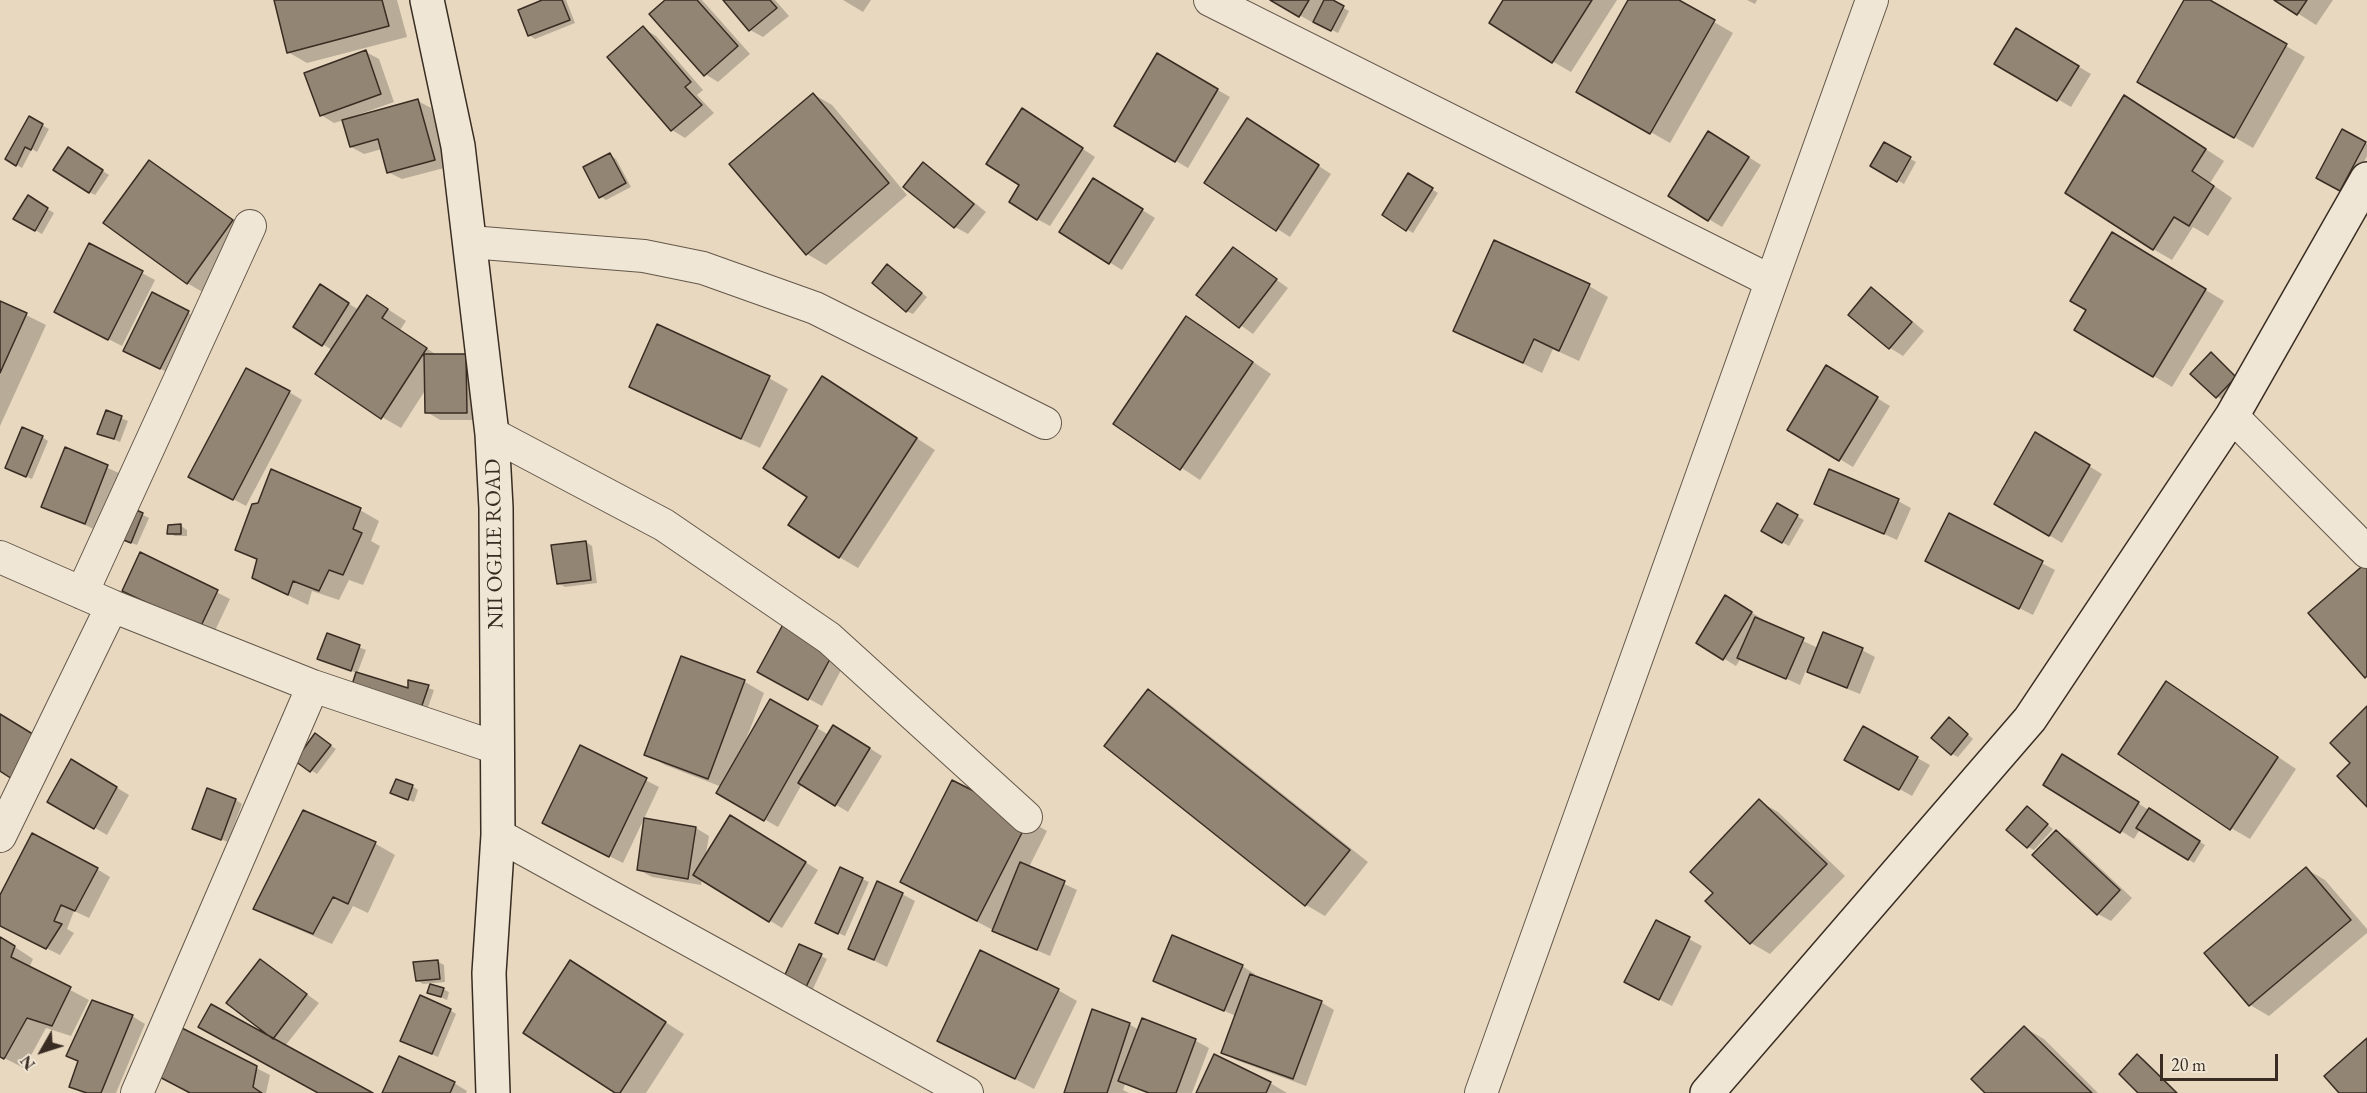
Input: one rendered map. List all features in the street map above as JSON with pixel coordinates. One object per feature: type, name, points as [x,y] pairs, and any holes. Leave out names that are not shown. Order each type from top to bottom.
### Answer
[{"type":"street","points":[[1210,0],[1771,281]]},
{"type":"street","points":[[1481,1093],[1872,0]]},
{"type":"street","name":"NII OGLIE ROAD","points":[[430,2],[458,146],[492,434],[496,508],[498,835],[489,973],[493,1093]]},
{"type":"street","points":[[1707,1093],[2030,719],[2232,416],[2367,178]]},
{"type":"street","points":[[82,593],[250,226]]},
{"type":"street","points":[[470,242],[644,256],[704,268],[815,308],[1045,423]]},
{"type":"street","points":[[2232,416],[2367,552]]},
{"type":"street","points":[[492,434],[664,525],[830,638],[1026,818]]},
{"type":"street","points":[[0,557],[112,606],[313,686],[497,748]]},
{"type":"street","points":[[0,836],[112,606]]},
{"type":"street","points":[[137,1093],[313,686]]},
{"type":"street","points":[[498,835],[967,1093]]},
{"type":"building","points":[[274,0],[382,0],[389,26],[287,53]]},
{"type":"building","points":[[542,0],[562,0],[570,20],[528,36],[518,10]]},
{"type":"building","points":[[665,0],[697,0],[738,46],[704,76],[649,14]]},
{"type":"building","points":[[723,0],[770,0],[777,8],[749,31]]},
{"type":"building","points":[[1270,0],[1309,0],[1299,17]]},
{"type":"building","points":[[1324,0],[1333,0],[1344,6],[1331,31],[1313,22]]},
{"type":"building","points":[[1503,0],[1592,0],[1552,63],[1489,23]]},
{"type":"building","points":[[1628,0],[1679,0],[1715,20],[1650,134],[1576,92]]},
{"type":"building","points":[[2184,0],[2210,0],[2287,44],[2234,138],[2137,82]]},
{"type":"building","points":[[2274,0],[2307,0],[2297,15]]},
{"type":"building","points":[[643,26],[691,82],[685,87],[702,105],[671,131],[607,57]]},
{"type":"building","points":[[2016,28],[2079,66],[2057,101],[1994,64]]},
{"type":"building","points":[[366,50],[381,94],[320,116],[304,73]]},
{"type":"building","points":[[1157,53],[1218,89],[1175,162],[1114,126]]},
{"type":"building","points":[[813,93],[889,183],[806,255],[729,164]]},
{"type":"building","points":[[2124,95],[2206,149],[2192,171],[2214,186],[2189,226],[2174,217],[2153,250],[2065,193]]},
{"type":"building","points":[[418,99],[435,160],[387,173],[378,139],[350,147],[342,120]]},
{"type":"building","points":[[1022,108],[1083,148],[1037,220],[1009,202],[1019,185],[986,164]]},
{"type":"building","points":[[29,116],[43,124],[31,150],[25,147],[16,166],[5,159]]},
{"type":"building","points":[[1247,118],[1319,165],[1276,231],[1204,183]]},
{"type":"building","points":[[2342,129],[2366,142],[2340,191],[2316,178]]},
{"type":"building","points":[[1708,131],[1749,157],[1708,221],[1668,196]]},
{"type":"building","points":[[1884,142],[1911,157],[1897,182],[1870,166]]},
{"type":"building","points":[[68,147],[103,170],[89,193],[53,170]]},
{"type":"building","points":[[610,153],[626,183],[599,198],[583,167]]},
{"type":"building","points":[[149,160],[233,220],[187,284],[103,223]]},
{"type":"building","points":[[923,162],[974,204],[954,228],[903,187]]},
{"type":"building","points":[[1408,173],[1433,188],[1406,231],[1382,215]]},
{"type":"building","points":[[1093,178],[1143,209],[1109,264],[1059,232]]},
{"type":"building","points":[[28,195],[48,208],[35,231],[13,219]]},
{"type":"building","points":[[2112,232],[2206,289],[2153,377],[2074,330],[2086,310],[2070,301]]},
{"type":"building","points":[[1494,240],[1590,284],[1559,351],[1534,339],[1523,363],[1453,331]]},
{"type":"building","points":[[89,243],[143,271],[108,340],[54,312]]},
{"type":"building","points":[[1233,247],[1277,279],[1239,328],[1196,295]]},
{"type":"building","points":[[887,264],[922,293],[906,312],[872,283]]},
{"type":"building","points":[[320,284],[349,303],[322,346],[293,327]]},
{"type":"building","points":[[1871,287],[1912,322],[1889,349],[1848,315]]},
{"type":"building","points":[[152,292],[189,311],[160,369],[123,351]]},
{"type":"building","points":[[367,295],[388,309],[382,318],[427,348],[381,419],[315,374]]},
{"type":"building","points":[[0,301],[27,313],[0,373]]},
{"type":"building","points":[[1186,316],[1253,362],[1180,470],[1113,424]]},
{"type":"building","points":[[657,324],[770,376],[741,439],[629,387]]},
{"type":"building","points":[[2211,352],[2236,377],[2216,398],[2190,374]]},
{"type":"building","points":[[424,354],[466,354],[467,413],[425,413]]},
{"type":"building","points":[[1826,365],[1878,397],[1839,461],[1787,430]]},
{"type":"building","points":[[246,368],[290,391],[233,500],[188,477]]},
{"type":"building","points":[[822,376],[917,438],[839,558],[788,525],[807,497],[763,468]]},
{"type":"building","points":[[106,410],[122,416],[114,439],[97,434]]},
{"type":"building","points":[[22,427],[43,436],[26,477],[5,468]]},
{"type":"building","points":[[2035,432],[2090,465],[2049,536],[1994,504]]},
{"type":"building","points":[[65,447],[108,465],[85,524],[41,507]]},
{"type":"building","points":[[271,469],[361,508],[353,529],[362,533],[343,575],[329,570],[319,591],[293,581],[288,595],[252,578],[257,559],[235,550],[252,504],[258,503]]},
{"type":"building","points":[[1829,469],[1899,499],[1884,534],[1814,504]]},
{"type":"building","points":[[1777,503],[1798,515],[1782,543],[1761,531]]},
{"type":"building","points":[[134,509],[143,513],[131,543],[121,539]]},
{"type":"building","points":[[1949,513],[2043,561],[2019,609],[1925,561]]},
{"type":"building","points":[[181,524],[181,534],[167,534],[168,525]]},
{"type":"building","points":[[586,541],[591,580],[557,584],[551,545]]},
{"type":"building","points":[[140,552],[218,590],[200,628],[122,591]]},
{"type":"building","points":[[2367,562],[2367,676],[2365,678],[2308,613]]},
{"type":"building","points":[[1725,595],[1752,612],[1723,660],[1696,643]]},
{"type":"building","points":[[1755,617],[1804,638],[1786,679],[1737,658]]},
{"type":"building","points":[[786,619],[837,646],[808,700],[757,672]]},
{"type":"building","points":[[1823,632],[1863,648],[1847,688],[1807,672]]},
{"type":"building","points":[[327,633],[360,645],[351,671],[317,659]]},
{"type":"building","points":[[681,656],[745,680],[708,779],[644,755]]},
{"type":"building","points":[[356,672],[408,688],[408,680],[429,685],[420,711],[351,688]]},
{"type":"building","points":[[2166,681],[2278,757],[2230,830],[2118,754]]},
{"type":"building","points":[[1148,689],[1350,850],[1305,906],[1104,746]]},
{"type":"building","points":[[770,699],[818,726],[764,821],[716,793]]},
{"type":"building","points":[[2367,706],[2367,807],[2337,776],[2350,763],[2330,743]]},
{"type":"building","points":[[0,714],[36,736],[12,779],[0,771]]},
{"type":"building","points":[[1949,717],[1968,734],[1951,755],[1931,738]]},
{"type":"building","points":[[833,725],[870,748],[835,806],[798,783]]},
{"type":"building","points":[[1863,726],[1918,757],[1899,790],[1844,760]]},
{"type":"building","points":[[315,733],[331,745],[310,772],[295,761]]},
{"type":"building","points":[[580,745],[647,778],[609,857],[542,823]]},
{"type":"building","points":[[2062,754],[2139,802],[2120,833],[2043,785]]},
{"type":"building","points":[[71,759],[117,787],[94,829],[47,802]]},
{"type":"building","points":[[396,779],[413,785],[408,800],[390,793]]},
{"type":"building","points":[[952,780],[1029,819],[977,921],[900,882]]},
{"type":"building","points":[[207,788],[236,799],[221,840],[192,829]]},
{"type":"building","points":[[1759,799],[1827,864],[1750,944],[1705,901],[1713,893],[1690,872]]},
{"type":"building","points":[[2027,806],[2048,824],[2027,848],[2006,830]]},
{"type":"building","points":[[2149,808],[2200,841],[2188,860],[2136,828]]},
{"type":"building","points":[[303,810],[376,842],[348,904],[333,897],[313,934],[253,909]]},
{"type":"building","points":[[730,815],[806,862],[769,922],[693,875]]},
{"type":"building","points":[[644,818],[696,827],[688,879],[637,870]]},
{"type":"building","points":[[2056,830],[2120,890],[2097,915],[2032,855]]},
{"type":"building","points":[[32,833],[98,868],[75,911],[61,905],[54,921],[62,924],[46,949],[0,926],[0,895]]},
{"type":"building","points":[[1020,862],[1065,881],[1037,950],[992,931]]},
{"type":"building","points":[[840,867],[863,878],[838,934],[815,923]]},
{"type":"building","points":[[2306,867],[2351,920],[2249,1006],[2204,953]]},
{"type":"building","points":[[877,881],[903,893],[874,960],[848,949]]},
{"type":"building","points":[[1656,920],[1690,937],[1659,1000],[1624,982]]},
{"type":"building","points":[[1172,935],[1243,965],[1224,1011],[1153,981]]},
{"type":"building","points":[[0,937],[15,946],[11,957],[71,987],[52,1026],[27,1018],[4,1059],[0,1057]]},
{"type":"building","points":[[799,944],[822,954],[805,989],[783,979]]},
{"type":"building","points":[[980,950],[1059,989],[1015,1079],[937,1041]]},
{"type":"building","points":[[260,959],[307,994],[273,1039],[226,1003]]},
{"type":"building","points":[[438,960],[440,979],[416,981],[413,962]]},
{"type":"building","points":[[570,960],[666,1022],[620,1093],[615,1093],[523,1033]]},
{"type":"building","points":[[1250,974],[1322,1001],[1293,1079],[1221,1053]]},
{"type":"building","points":[[430,984],[444,988],[441,997],[427,993]]},
{"type":"building","points":[[420,995],[451,1009],[432,1054],[400,1041]]},
{"type":"building","points":[[92,1000],[133,1015],[101,1093],[87,1093],[69,1087],[78,1061],[66,1056]]},
{"type":"building","points":[[211,1004],[373,1093],[318,1093],[198,1027]]},
{"type":"building","points":[[1092,1009],[1130,1023],[1107,1093],[1064,1093]]},
{"type":"building","points":[[1142,1018],[1196,1039],[1176,1093],[1149,1093],[1118,1081]]},
{"type":"building","points":[[176,1025],[257,1066],[253,1087],[262,1093],[190,1093],[152,1073]]},
{"type":"building","points":[[2024,1026],[2092,1093],[1985,1093],[1971,1079]]},
{"type":"building","points":[[2367,1038],[2367,1093],[2339,1093],[2324,1076]]},
{"type":"building","points":[[1214,1054],[1271,1082],[1266,1093],[1196,1093]]},
{"type":"building","points":[[2137,1054],[2177,1093],[2138,1093],[2119,1074]]},
{"type":"building","points":[[399,1056],[455,1082],[450,1093],[382,1093]]}]
